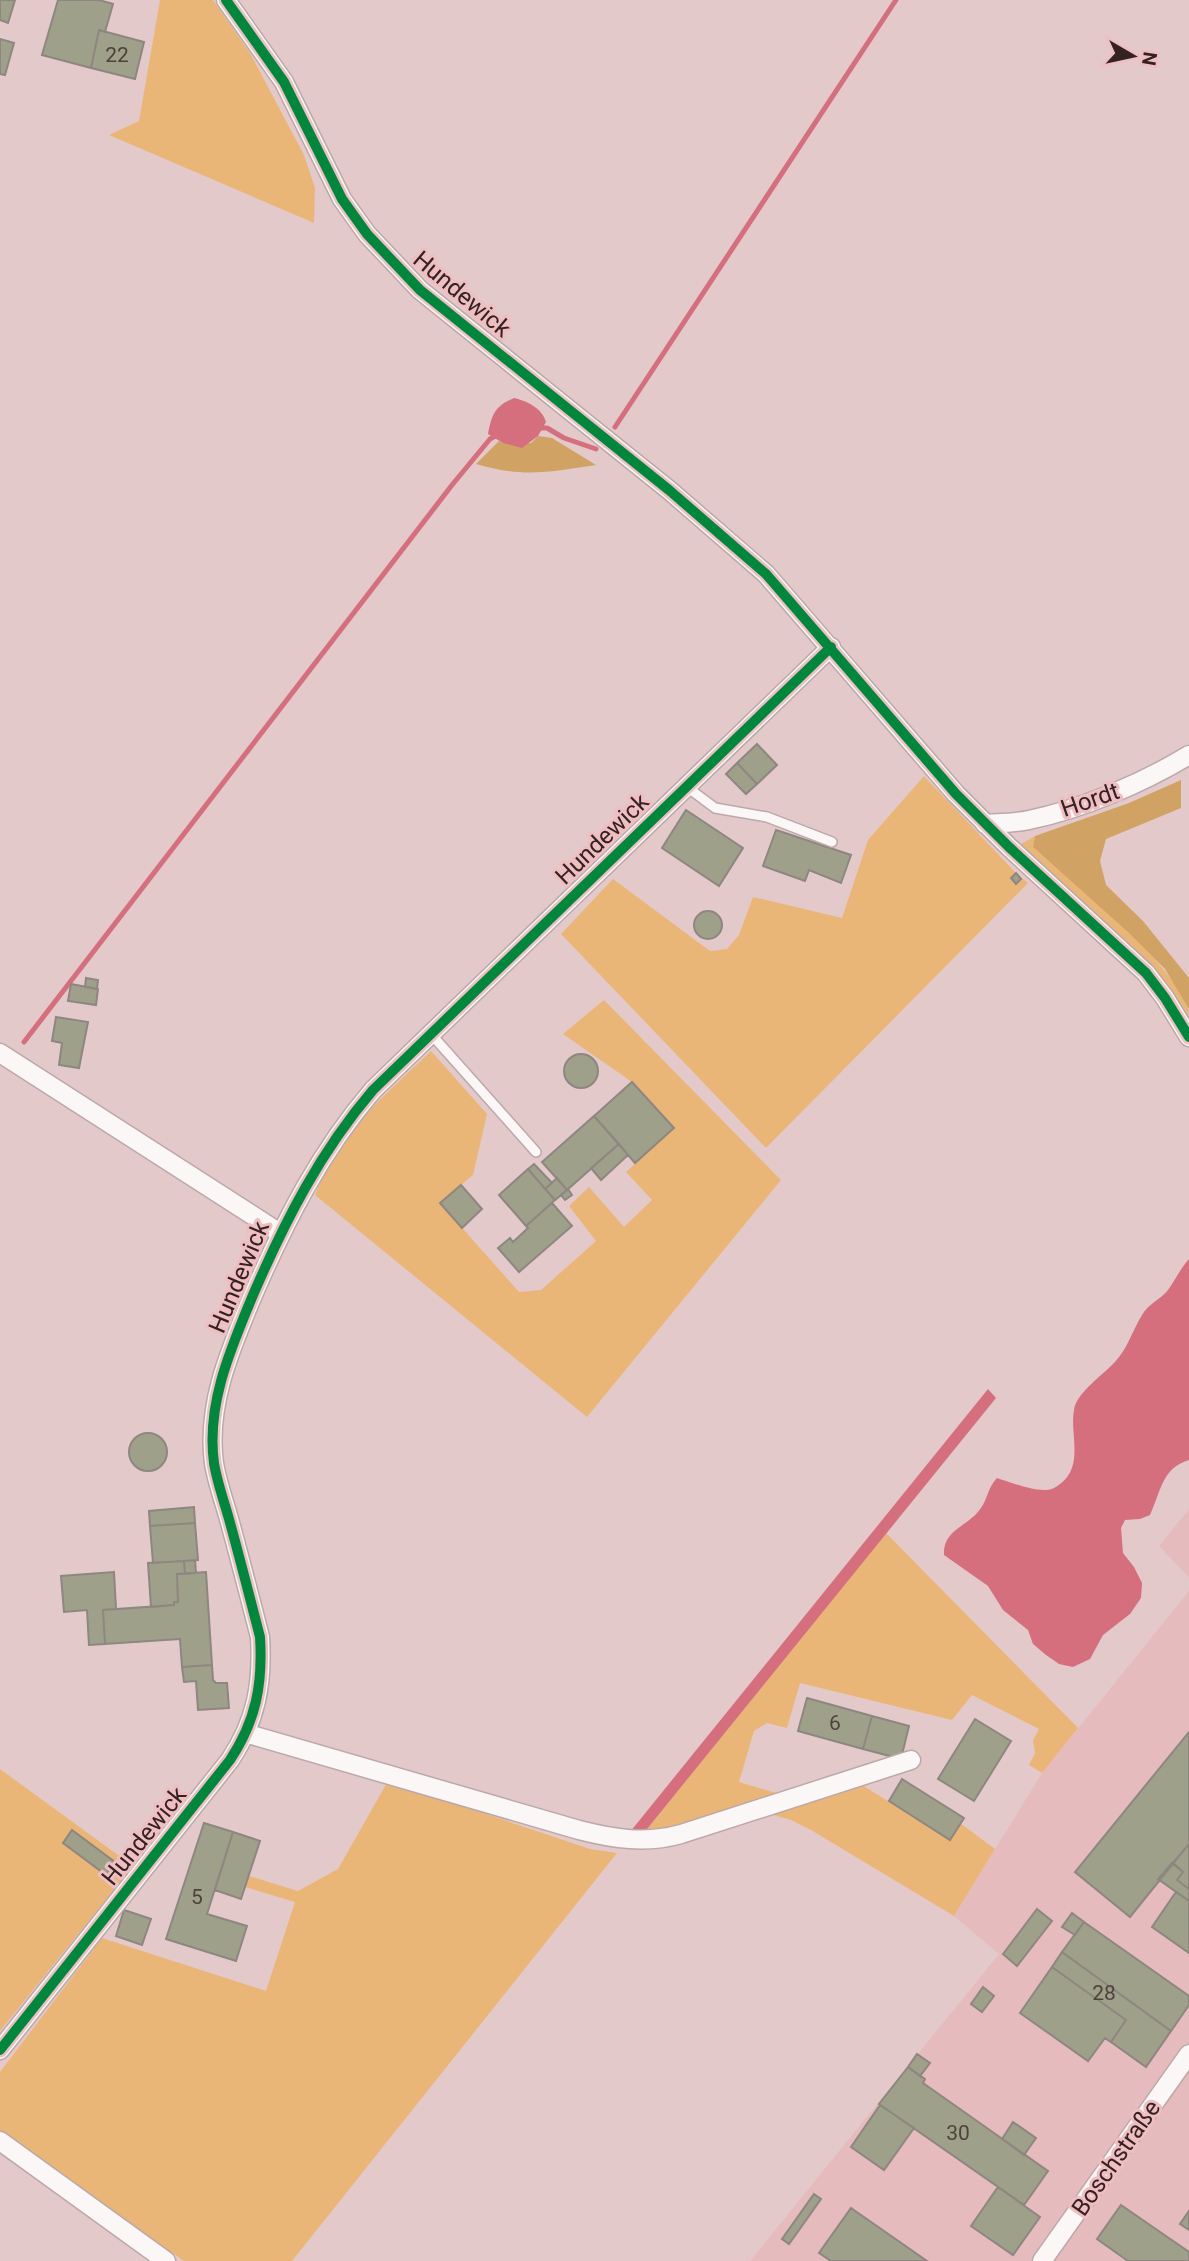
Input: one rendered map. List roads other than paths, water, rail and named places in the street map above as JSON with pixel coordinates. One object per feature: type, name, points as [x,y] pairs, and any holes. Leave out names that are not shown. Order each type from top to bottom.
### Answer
[{"type":"street","name":"Hundewick","points":[[226,0],[284,82],[342,199],[367,234],[395,265],[420,290],[669,490],[766,574],[956,794],[1146,973],[1189,1037]]},
{"type":"street","name":"Hundewick","points":[[0,2050],[212,1784],[242,1743],[257,1703],[260,1689],[260,1637],[214,1464],[213,1423],[226,1363],[280,1233],[321,1159],[346,1121],[373,1090],[831,647]]},
{"type":"street","name":"Hordt","points":[[985,824],[1027,820],[1092,800],[1137,783],[1189,755]]},
{"type":"street","name":"Hundewick","points":[[0,1053],[280,1233]]},
{"type":"street","points":[[245,1734],[579,1830],[612,1838],[647,1841],[690,1832],[911,1760]]},
{"type":"street","name":"Boschstraße","points":[[1042,2261],[1189,2054]]},
{"type":"street","points":[[0,2140],[166,2261]]},
{"type":"lane","points":[[687,787],[715,808],[766,817],[832,842]]},
{"type":"lane","points":[[431,1034],[536,1152]]},
{"type":"waterway","points":[[615,427],[896,0]]},
{"type":"waterway","points":[[538,428],[547,428],[564,438],[596,449]]},
{"type":"waterway","points":[[24,1042],[452,485],[490,439],[499,434]]}]
